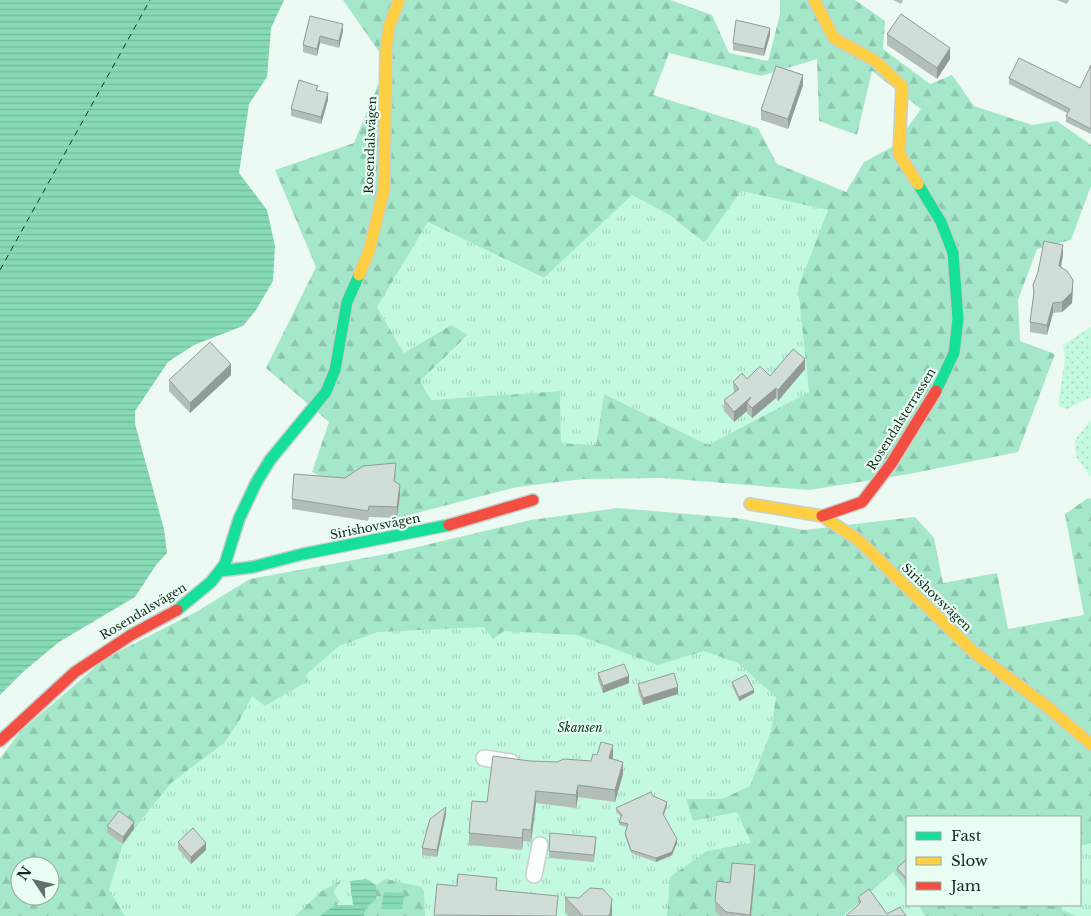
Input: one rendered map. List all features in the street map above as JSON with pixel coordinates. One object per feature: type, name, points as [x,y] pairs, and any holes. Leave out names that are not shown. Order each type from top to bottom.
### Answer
[{"type":"street","name":"Rosendalsvägen","points":[[0,742],[41,701],[75,672],[110,648],[184,605],[211,582],[220,571],[231,550],[239,519],[256,483],[283,443],[317,405],[334,374],[347,302],[369,251],[384,189],[386,49],[389,27],[399,0]]},
{"type":"street","name":"Rosendalsterrassen","points":[[814,0],[834,38],[874,60],[902,86],[899,154],[941,222],[953,253],[958,320],[954,353],[943,379],[891,464],[862,502],[822,516]]},
{"type":"street","name":"Sirishovsvägen","points":[[220,571],[253,567],[303,554],[416,532],[533,500]]},
{"type":"street","name":"Sirishovsvägen","points":[[750,504],[822,516],[857,539],[975,653],[1045,705],[1091,744]]},
{"type":"street","points":[[484,758],[530,764]]},
{"type":"street","points":[[534,874],[540,845]]},
{"type":"green space","points":[[343,0],[670,0],[712,15],[729,53],[768,61],[780,14],[780,0],[855,0],[885,21],[883,49],[930,84],[952,75],[974,106],[1032,125],[1057,121],[1091,145],[1091,186],[1071,240],[1037,249],[1018,300],[1020,341],[1055,354],[1018,452],[909,474],[809,490],[662,478],[583,479],[517,487],[397,518],[400,495],[345,489],[312,472],[329,422],[266,368],[316,267],[275,170],[354,143],[387,63]],"holes":[[[669,53],[761,76],[817,59],[819,121],[857,135],[872,71],[921,109],[894,146],[864,162],[846,192],[777,164],[758,128],[653,95]],[[741,191],[828,210],[798,288],[809,392],[708,445],[604,394],[596,445],[561,443],[560,391],[431,400],[420,381],[468,335],[451,325],[404,353],[377,307],[428,222],[544,278],[632,195],[671,216],[704,243]]]},
{"type":"green space","points":[[741,191],[828,210],[798,289],[809,392],[708,445],[604,394],[596,445],[561,443],[560,391],[431,400],[420,381],[468,336],[450,325],[404,353],[377,306],[428,222],[543,278],[632,195],[671,216],[703,243]]},
{"type":"green space","points":[[1091,327],[1091,397],[1067,409],[1058,406],[1065,358],[1063,345]]},
{"type":"green space","points":[[1091,420],[1091,477],[1076,457],[1075,440]]},
{"type":"green space","points":[[1088,498],[1091,499],[1091,843],[1081,846],[1081,816],[906,816],[906,889],[893,872],[843,916],[667,916],[670,877],[707,851],[751,843],[737,812],[693,821],[686,799],[722,799],[750,786],[771,731],[776,697],[738,663],[704,651],[658,665],[577,635],[504,631],[493,639],[484,627],[378,632],[339,646],[306,675],[308,681],[265,706],[252,696],[238,723],[224,743],[171,783],[134,829],[119,818],[107,833],[123,844],[109,890],[125,916],[0,916],[0,758],[21,731],[106,658],[196,612],[250,579],[392,553],[531,520],[618,508],[736,518],[804,530],[915,517],[934,538],[943,583],[997,573],[1008,629],[1084,615],[1065,514]]},
{"type":"green space","name":"Skansen","points":[[569,534],[1091,765],[1091,916],[18,916],[34,906],[60,906],[60,856],[53,856],[77,766]]},
{"type":"green space","points":[[386,879],[421,887],[424,891],[425,916],[364,916],[366,907],[376,900],[376,885]]},
{"type":"green space","points":[[342,880],[333,892],[340,902],[320,916],[295,916],[322,891]]},
{"type":"green space","points":[[920,906],[1061,906],[1062,910],[1076,916],[925,916]]},
{"type":"shaded area","points":[[0,0],[284,0],[271,28],[267,77],[249,104],[239,173],[267,210],[275,246],[273,281],[256,310],[243,326],[194,345],[168,362],[135,411],[135,424],[164,529],[167,553],[156,565],[135,597],[59,642],[23,672],[0,695]]},
{"type":"shaded area","points":[[366,879],[376,885],[376,900],[366,907],[364,916],[320,916],[335,905],[353,905],[350,881]]},
{"type":"shaded area","points":[[384,892],[405,893],[402,909],[381,909]]},
{"type":"building","points":[[901,14],[950,48],[937,68],[887,34]]},
{"type":"building","points":[[310,16],[343,24],[339,41],[320,36],[317,49],[303,45]]},
{"type":"building","points":[[736,20],[770,28],[764,49],[733,43]]},
{"type":"building","points":[[1019,58],[1080,88],[1091,65],[1091,129],[1066,116],[1070,109],[1009,78]]},
{"type":"building","points":[[776,66],[803,75],[788,119],[761,110]]},
{"type":"building","points":[[299,80],[318,86],[316,90],[328,93],[321,117],[291,109]]},
{"type":"building","points":[[1044,241],[1063,245],[1059,266],[1067,271],[1073,280],[1072,292],[1062,302],[1053,303],[1047,325],[1030,322],[1034,292],[1033,285],[1038,272]]},
{"type":"building","points":[[210,342],[231,364],[190,403],[169,380]]},
{"type":"building","points":[[793,349],[805,359],[778,390],[776,388],[752,408],[747,403],[751,397],[734,412],[724,400],[739,389],[733,382],[742,373],[747,379],[760,366],[770,376]]},
{"type":"building","points":[[396,463],[394,481],[400,485],[397,507],[369,506],[368,511],[292,499],[294,474],[345,478],[363,466]]},
{"type":"building","points":[[624,664],[629,676],[603,686],[598,673]]},
{"type":"building","points":[[674,673],[678,687],[643,698],[638,684]]},
{"type":"building","points":[[746,675],[754,690],[739,697],[732,682]]},
{"type":"building","points":[[601,742],[613,745],[609,758],[623,762],[615,790],[578,785],[576,795],[536,791],[531,830],[523,829],[522,838],[469,833],[472,801],[487,802],[493,756],[530,761],[557,762],[564,759],[591,761],[593,754],[597,755]]},
{"type":"building","points":[[651,792],[653,796],[667,802],[663,814],[677,839],[672,852],[656,858],[631,850],[625,833],[628,824],[619,822],[622,815],[616,808]]},
{"type":"building","points":[[446,807],[437,850],[422,848],[430,819]]},
{"type":"building","points":[[119,811],[134,822],[123,837],[107,826]]},
{"type":"building","points":[[193,828],[206,843],[191,857],[178,842]]},
{"type":"building","points":[[550,833],[596,837],[594,855],[549,851]]},
{"type":"building","points":[[906,860],[906,878],[897,868]]},
{"type":"building","points":[[732,863],[755,865],[750,915],[726,912],[715,901],[717,881],[730,883]]},
{"type":"building","points":[[458,874],[497,878],[496,890],[558,896],[556,916],[434,915],[437,884],[457,886]]},
{"type":"building","points":[[590,888],[603,889],[612,899],[608,916],[583,916],[565,897],[579,898]]},
{"type":"building","points":[[869,889],[887,914],[900,907],[906,916],[846,916],[861,902],[858,897]]},
{"type":"ferry route","points":[[0,270],[150,0]]},
{"type":"traffic: fast","points":[[918,184],[941,222],[953,253],[958,319],[954,353],[936,391]]},
{"type":"traffic: fast","points":[[177,610],[211,582],[225,564],[239,519],[256,483],[270,460],[326,392],[335,370],[347,302],[359,275]]},
{"type":"traffic: fast","points":[[220,571],[253,567],[303,554],[449,525]]},
{"type":"traffic: slow","points":[[359,275],[369,251],[384,189],[386,49],[389,27],[399,0]]},
{"type":"traffic: slow","points":[[814,0],[834,38],[874,60],[902,86],[899,154],[918,184]]},
{"type":"traffic: slow","points":[[750,504],[822,516],[857,539],[975,653],[1045,705],[1091,744]]},
{"type":"traffic: jam","points":[[822,516],[862,502],[891,464],[936,391]]},
{"type":"traffic: jam","points":[[449,525],[533,500]]},
{"type":"traffic: jam","points":[[0,741],[75,672],[131,635],[177,610]]}]
